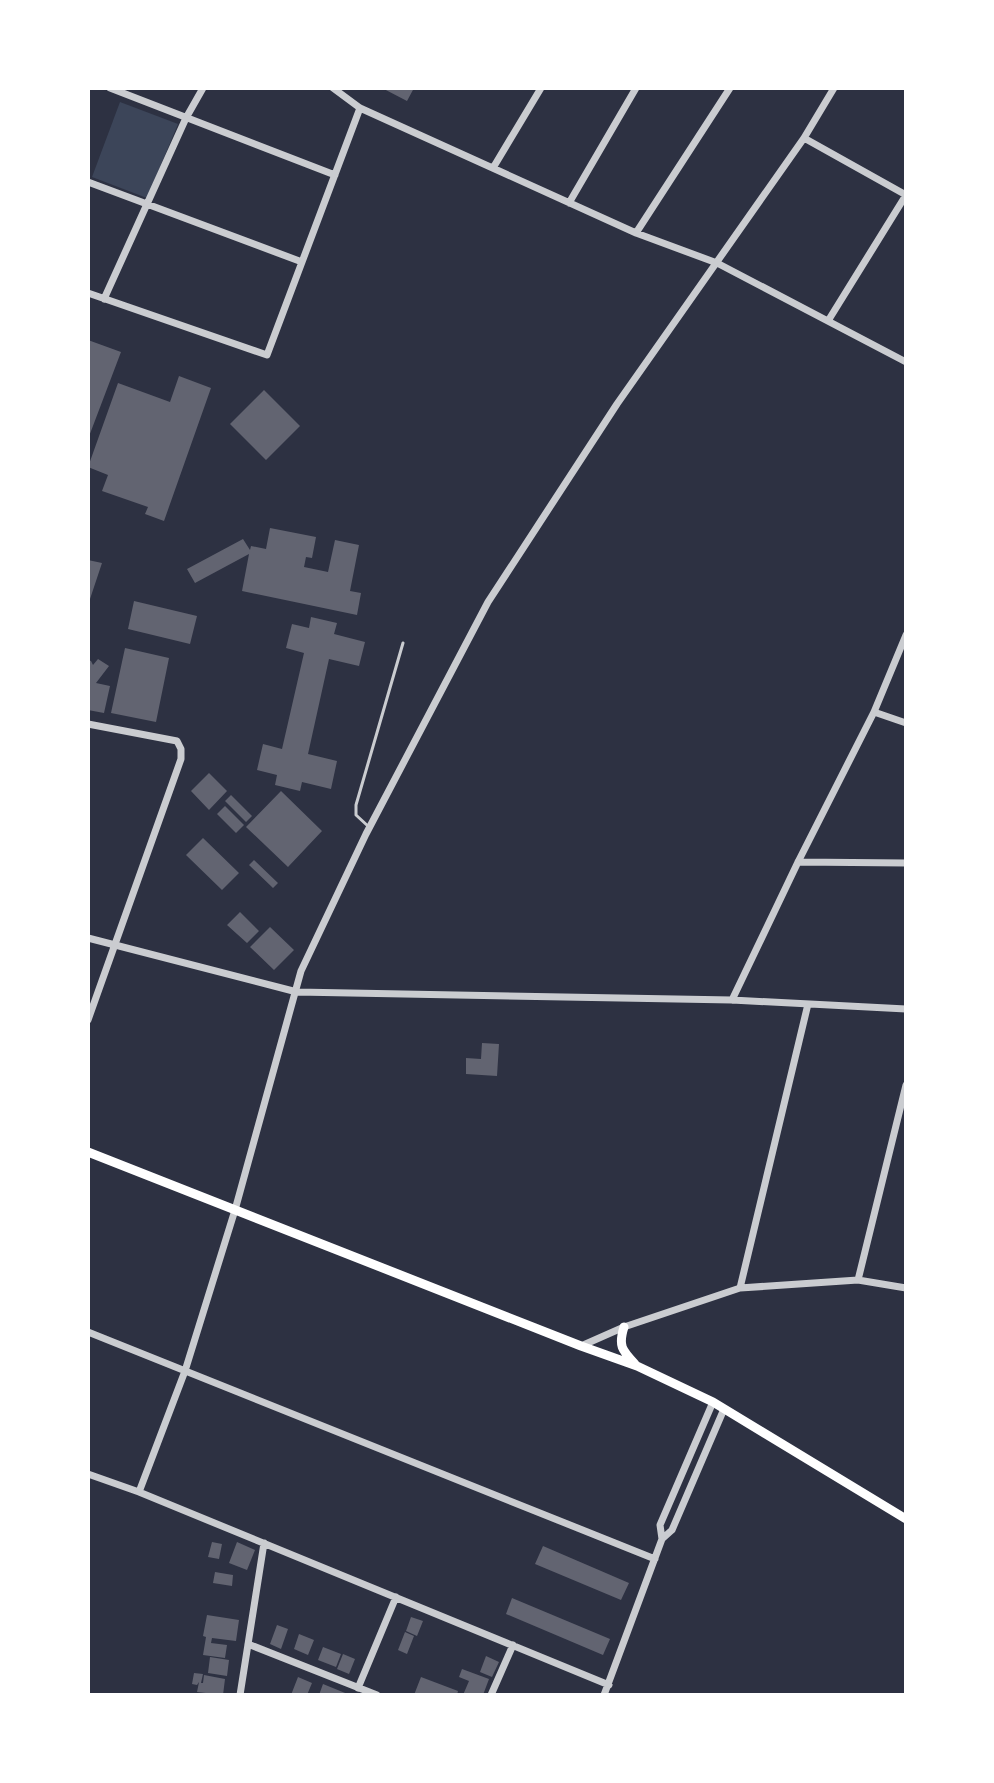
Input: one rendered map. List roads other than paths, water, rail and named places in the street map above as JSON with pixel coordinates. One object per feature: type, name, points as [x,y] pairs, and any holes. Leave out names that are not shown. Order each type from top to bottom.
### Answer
[{"type":"main road","points":[[88,1152],[637,1366],[713,1402],[906,1519]]},
{"type":"main road","points":[[624,1327],[620,1342],[624,1352],[637,1366]]},
{"type":"street","points":[[110,88],[335,175]]},
{"type":"street","points":[[104,299],[186,118],[203,88]]},
{"type":"street","points":[[333,88],[360,108],[636,233],[717,263],[906,362]]},
{"type":"street","points":[[493,168],[541,88]]},
{"type":"street","points":[[569,203],[636,88]]},
{"type":"street","points":[[636,233],[730,88]]},
{"type":"street","points":[[139,1492],[185,1371],[235,1210],[301,971],[369,827],[488,602],[617,404],[804,138],[834,88]]},
{"type":"street","points":[[88,293],[267,355],[360,108]]},
{"type":"street","points":[[804,138],[906,195],[828,321]]},
{"type":"street","points":[[88,182],[302,262]]},
{"type":"street","points":[[732,1000],[874,712],[906,635]]},
{"type":"street","points":[[874,712],[906,723]]},
{"type":"street","points":[[88,724],[177,741],[181,749],[181,759],[88,1020]]},
{"type":"street","points":[[798,862],[906,863]]},
{"type":"street","points":[[88,938],[297,992],[732,1000],[906,1009]]},
{"type":"street","points":[[740,1288],[808,1004]]},
{"type":"street","points":[[858,1280],[906,1085]]},
{"type":"street","points":[[581,1346],[624,1327],[740,1288],[858,1280],[906,1288]]},
{"type":"street","points":[[88,1332],[655,1559]]},
{"type":"street","points":[[604,1695],[662,1539],[660,1525],[713,1402]]},
{"type":"street","points":[[662,1539],[672,1530],[724,1409]]},
{"type":"street","points":[[88,1474],[139,1492],[609,1685]]},
{"type":"street","points":[[240,1695],[264,1543]]},
{"type":"street","points":[[358,1688],[396,1597]]},
{"type":"street","points":[[248,1644],[377,1695]]},
{"type":"street","points":[[491,1695],[513,1645]]},
{"type":"lane","points":[[369,827],[356,815],[356,805],[403,643]]}]
